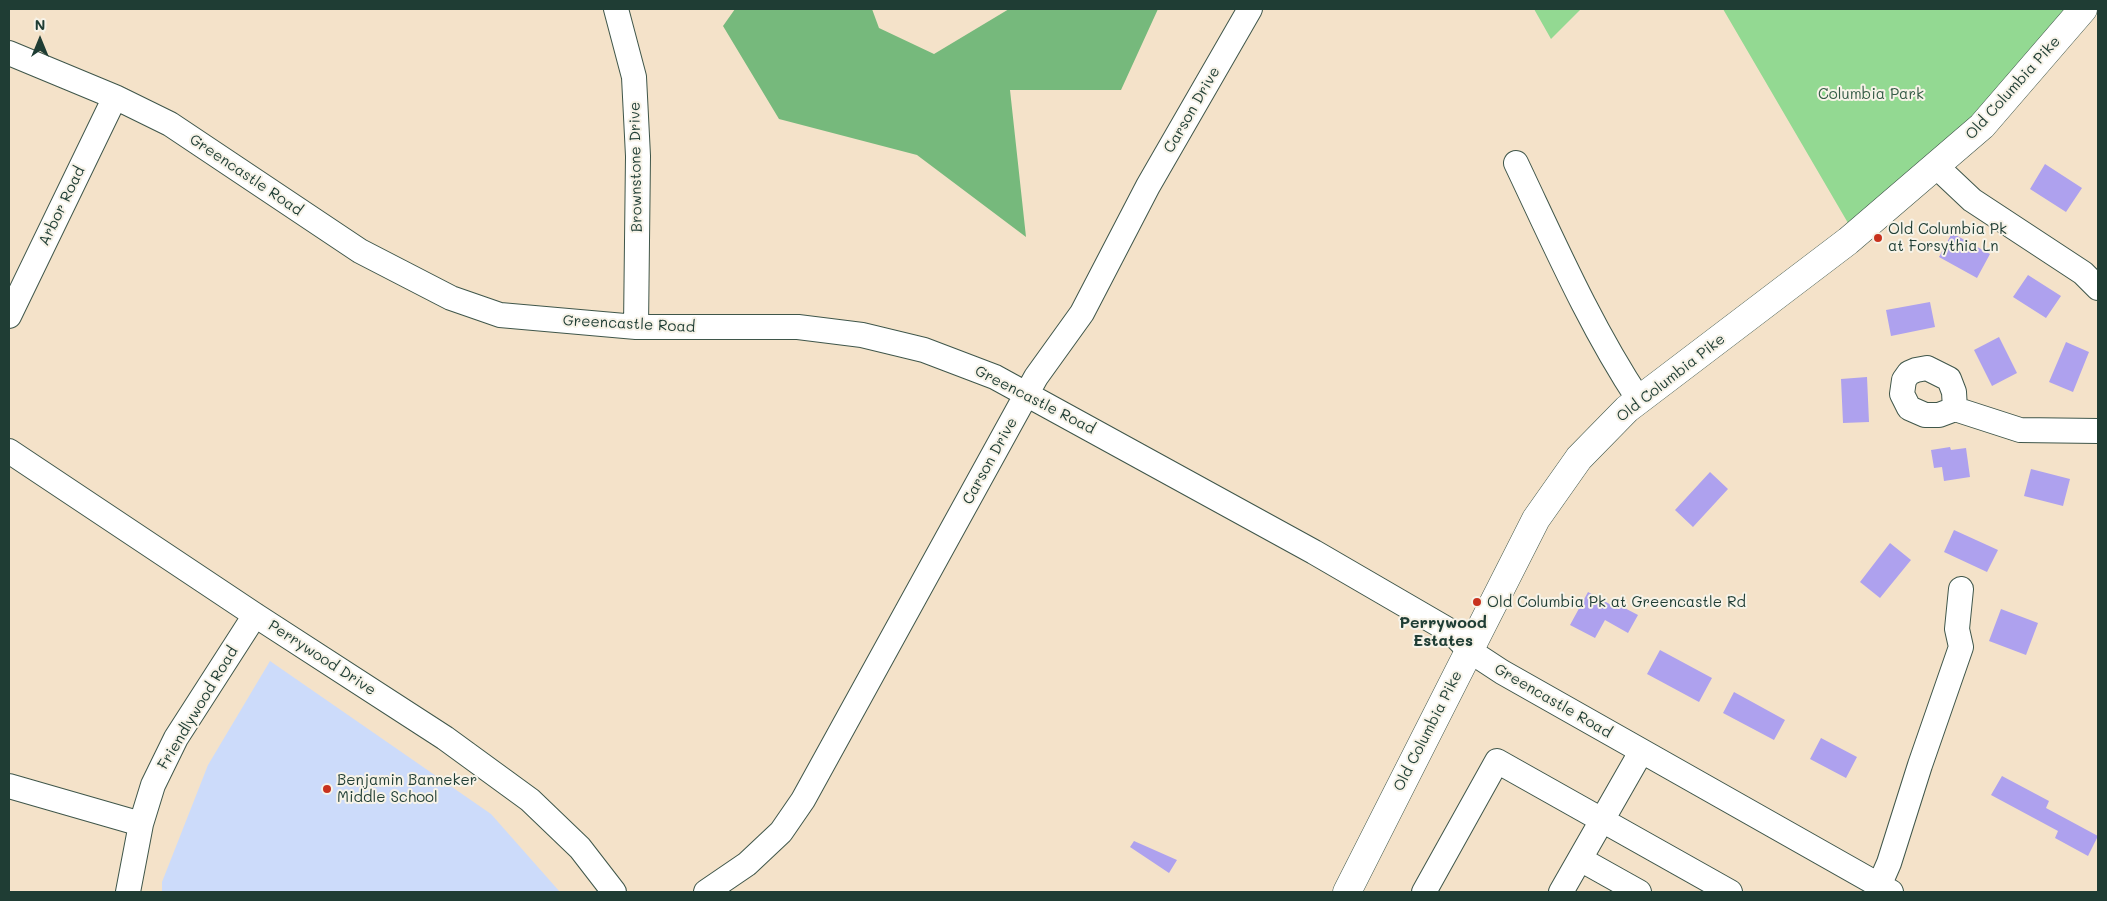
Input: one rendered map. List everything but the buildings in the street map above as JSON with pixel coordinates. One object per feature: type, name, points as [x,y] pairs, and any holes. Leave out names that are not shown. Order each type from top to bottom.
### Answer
[{"type":"main road","name":"Old Columbia Pike","points":[[1347,892],[1536,519],[1579,458],[1627,409],[1848,241],[1936,167],[1982,126],[2083,9]]},
{"type":"street","name":"Brownstone Drive","points":[[616,9],[634,77],[638,156],[636,327]]},
{"type":"street","name":"Carson Drive","points":[[706,892],[747,864],[781,832],[803,800],[1036,377],[1082,313],[1148,186],[1250,9]]},
{"type":"street","name":"Greencastle Road","points":[[9,53],[115,97],[170,124],[360,251],[451,298],[500,315],[636,327],[798,327],[862,335],[924,350],[995,377],[1028,393],[1450,631],[1470,651],[1502,672],[1885,889]]},
{"type":"street","name":"Arbor Road","points":[[9,316],[115,97]]},
{"type":"street","points":[[1516,163],[1571,276],[1625,378],[1639,400]]},
{"type":"street","points":[[1936,167],[1972,200],[2083,273],[2098,288]]},
{"type":"street","points":[[1955,409],[2020,430],[2098,431]]},
{"type":"street","name":"Perrywood Drive","points":[[9,451],[446,738],[530,800],[580,848],[614,892]]},
{"type":"street","points":[[1885,889],[1889,863],[1961,647],[1957,629],[1961,589]]},
{"type":"street","name":"Friendlywood Road","points":[[128,892],[141,824],[153,785],[176,738],[255,614]]},
{"type":"street","points":[[1561,892],[1641,752]]},
{"type":"street","points":[[1424,892],[1497,761],[1730,892]]},
{"type":"street","points":[[9,786],[141,824]]},
{"type":"street","points":[[1580,859],[1639,892]]},
{"type":"shaded area","name":"Benjamin Banneker Middle School","points":[[270,661],[491,814],[560,892],[162,892],[162,882],[208,765]]},
{"type":"green space","points":[[735,9],[872,9],[879,28],[934,54],[1009,9],[1158,9],[1121,90],[1010,90],[1026,237],[917,155],[779,119],[723,26]]},
{"type":"green space","points":[[1534,9],[1581,9],[1551,39]]},
{"type":"green space","name":"Columbia Park","points":[[1723,9],[2065,9],[1970,121],[1848,223]]},
{"type":"place","name":"Old Columbia Pk at Forsythia Ln","points":[[1878,238]]},
{"type":"place","name":"Old Columbia Pk at Greencastle Rd","points":[[1477,602]]},
{"type":"place","name":"Benjamin Banneker Middle School","points":[[327,789]]},
{"type":"district","name":"Perrywood Estates","points":[[1443,632]]}]
